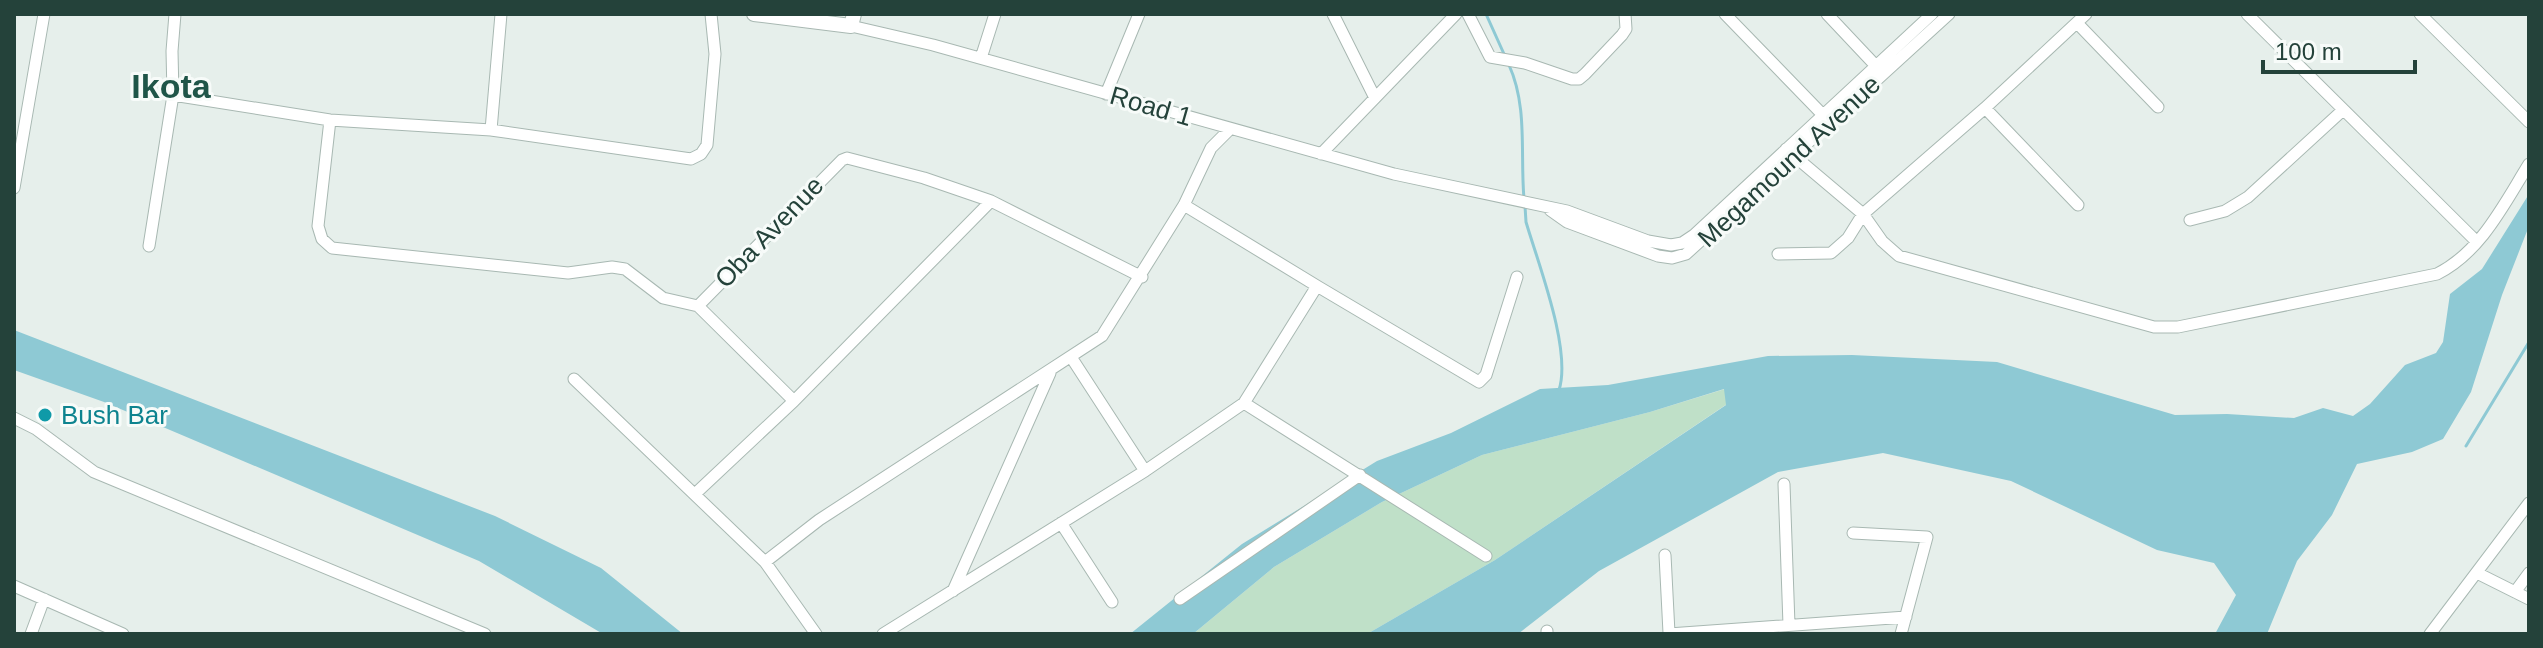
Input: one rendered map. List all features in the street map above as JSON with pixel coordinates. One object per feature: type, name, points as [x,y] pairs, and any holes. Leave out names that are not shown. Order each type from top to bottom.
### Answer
[{"type":"street","points":[[14,188],[44,14]]},
{"type":"street","points":[[149,246],[173,95],[175,14]]},
{"type":"street","points":[[491,130],[501,14]]},
{"type":"street","points":[[173,95],[330,120],[491,130],[691,159],[701,154],[707,145],[715,39],[711,14]]},
{"type":"street","name":"Road 1","points":[[754,14],[852,20],[1321,154],[1394,174],[1541,206],[1567,216]]},
{"type":"street","points":[[981,58],[995,14]]},
{"type":"street","points":[[1106,94],[1139,14]]},
{"type":"street","points":[[1333,14],[1375,98]]},
{"type":"street","points":[[1321,154],[1456,14]]},
{"type":"street","points":[[1468,14],[1487,53],[1493,57],[1515,60],[1579,79],[1622,35],[1626,29],[1625,14]]},
{"type":"street","points":[[1725,14],[1822,114]]},
{"type":"street","points":[[1827,14],[1876,66]]},
{"type":"street","name":"Megamound Avenue","points":[[1790,153],[1822,114],[1932,14]]},
{"type":"street","name":"Megamound Avenue","points":[[1567,216],[1648,241],[1671,245],[1682,243],[1949,14]]},
{"type":"street","points":[[2247,14],[2477,242]]},
{"type":"street","points":[[2420,14],[2529,122]]},
{"type":"street","points":[[1778,254],[1831,253],[1848,238],[1863,214],[1985,108],[2081,18],[2158,107]]},
{"type":"street","points":[[1985,108],[2078,205]]},
{"type":"street","points":[[2190,220],[2225,211],[2248,197],[2343,110]]},
{"type":"street","points":[[330,120],[318,226],[322,239],[332,248],[568,273],[612,267],[625,269],[663,298],[698,306],[794,401]]},
{"type":"street","points":[[1201,120],[1211,148]]},
{"type":"street","points":[[765,562],[819,520],[1051,371],[1106,332],[1184,205],[1211,148],[1230,129]]},
{"type":"street","points":[[1790,153],[1863,214],[1882,241],[1899,256],[2154,327],[2178,327],[2437,274],[2452,266],[2486,232],[2529,164]]},
{"type":"street","name":"Oba Avenue","points":[[698,306],[847,158],[924,178],[991,201]]},
{"type":"street","points":[[696,493],[794,401],[991,201],[1142,277]]},
{"type":"street","points":[[1184,205],[1479,382],[1486,375],[1517,277]]},
{"type":"street","points":[[883,634],[1145,471],[1244,403],[1317,286]]},
{"type":"street","points":[[1071,357],[1145,471]]},
{"type":"street","points":[[952,591],[1051,371]]},
{"type":"street","points":[[574,379],[765,562],[816,634]]},
{"type":"street","points":[[1244,403],[1486,556]]},
{"type":"street","points":[[14,418],[36,429],[94,472],[485,634]]},
{"type":"street","points":[[1180,599],[1360,475]]},
{"type":"street","points":[[1784,484],[1789,625]]},
{"type":"street","points":[[2430,634],[2529,503]]},
{"type":"street","points":[[1061,523],[1112,602]]},
{"type":"street","points":[[1853,533],[1927,537],[1901,634]]},
{"type":"street","points":[[1665,555],[1669,633],[1906,617]]},
{"type":"street","points":[[2477,573],[2529,599]]},
{"type":"street","points":[[2515,592],[2529,573]]},
{"type":"street","points":[[14,586],[123,634]]},
{"type":"street","points":[[31,634],[44,599]]},
{"type":"green space","points":[[1725,389],[1727,404],[1495,560],[1367,634],[1193,634],[1274,567],[1382,502],[1482,455],[1650,412]]},
{"type":"water","points":[[2529,194],[2529,226],[2502,295],[2471,392],[2443,439],[2412,452],[2357,464],[2332,515],[2297,561],[2267,634],[2215,634],[2236,595],[2214,563],[2157,550],[2011,481],[1883,453],[1778,472],[1599,571],[1518,634],[1367,634],[1495,560],[1726,405],[1724,389],[1650,412],[1482,455],[1382,502],[1274,567],[1193,634],[1130,634],[1242,544],[1377,461],[1451,433],[1540,389],[1608,385],[1768,356],[1852,355],[1997,362],[2175,415],[2294,418],[2323,408],[2353,416],[2370,404],[2405,365],[2436,353],[2443,342],[2450,294],[2482,269]]},
{"type":"water","points":[[14,330],[495,516],[601,568],[683,634],[603,634],[479,561],[104,402],[14,370]]},
{"type":"waterway","points":[[1486,14],[1504,54]]},
{"type":"waterway","points":[[1509,65],[1521,114],[1524,199]]},
{"type":"waterway","points":[[1525,206],[1526,222],[1557,330],[1562,373],[1559,390]]},
{"type":"waterway","points":[[2466,446],[2529,342]]},
{"type":"place","name":"Bush Bar","points":[[45,415]]},
{"type":"district","name":"Ikota","points":[[171,86]]}]
